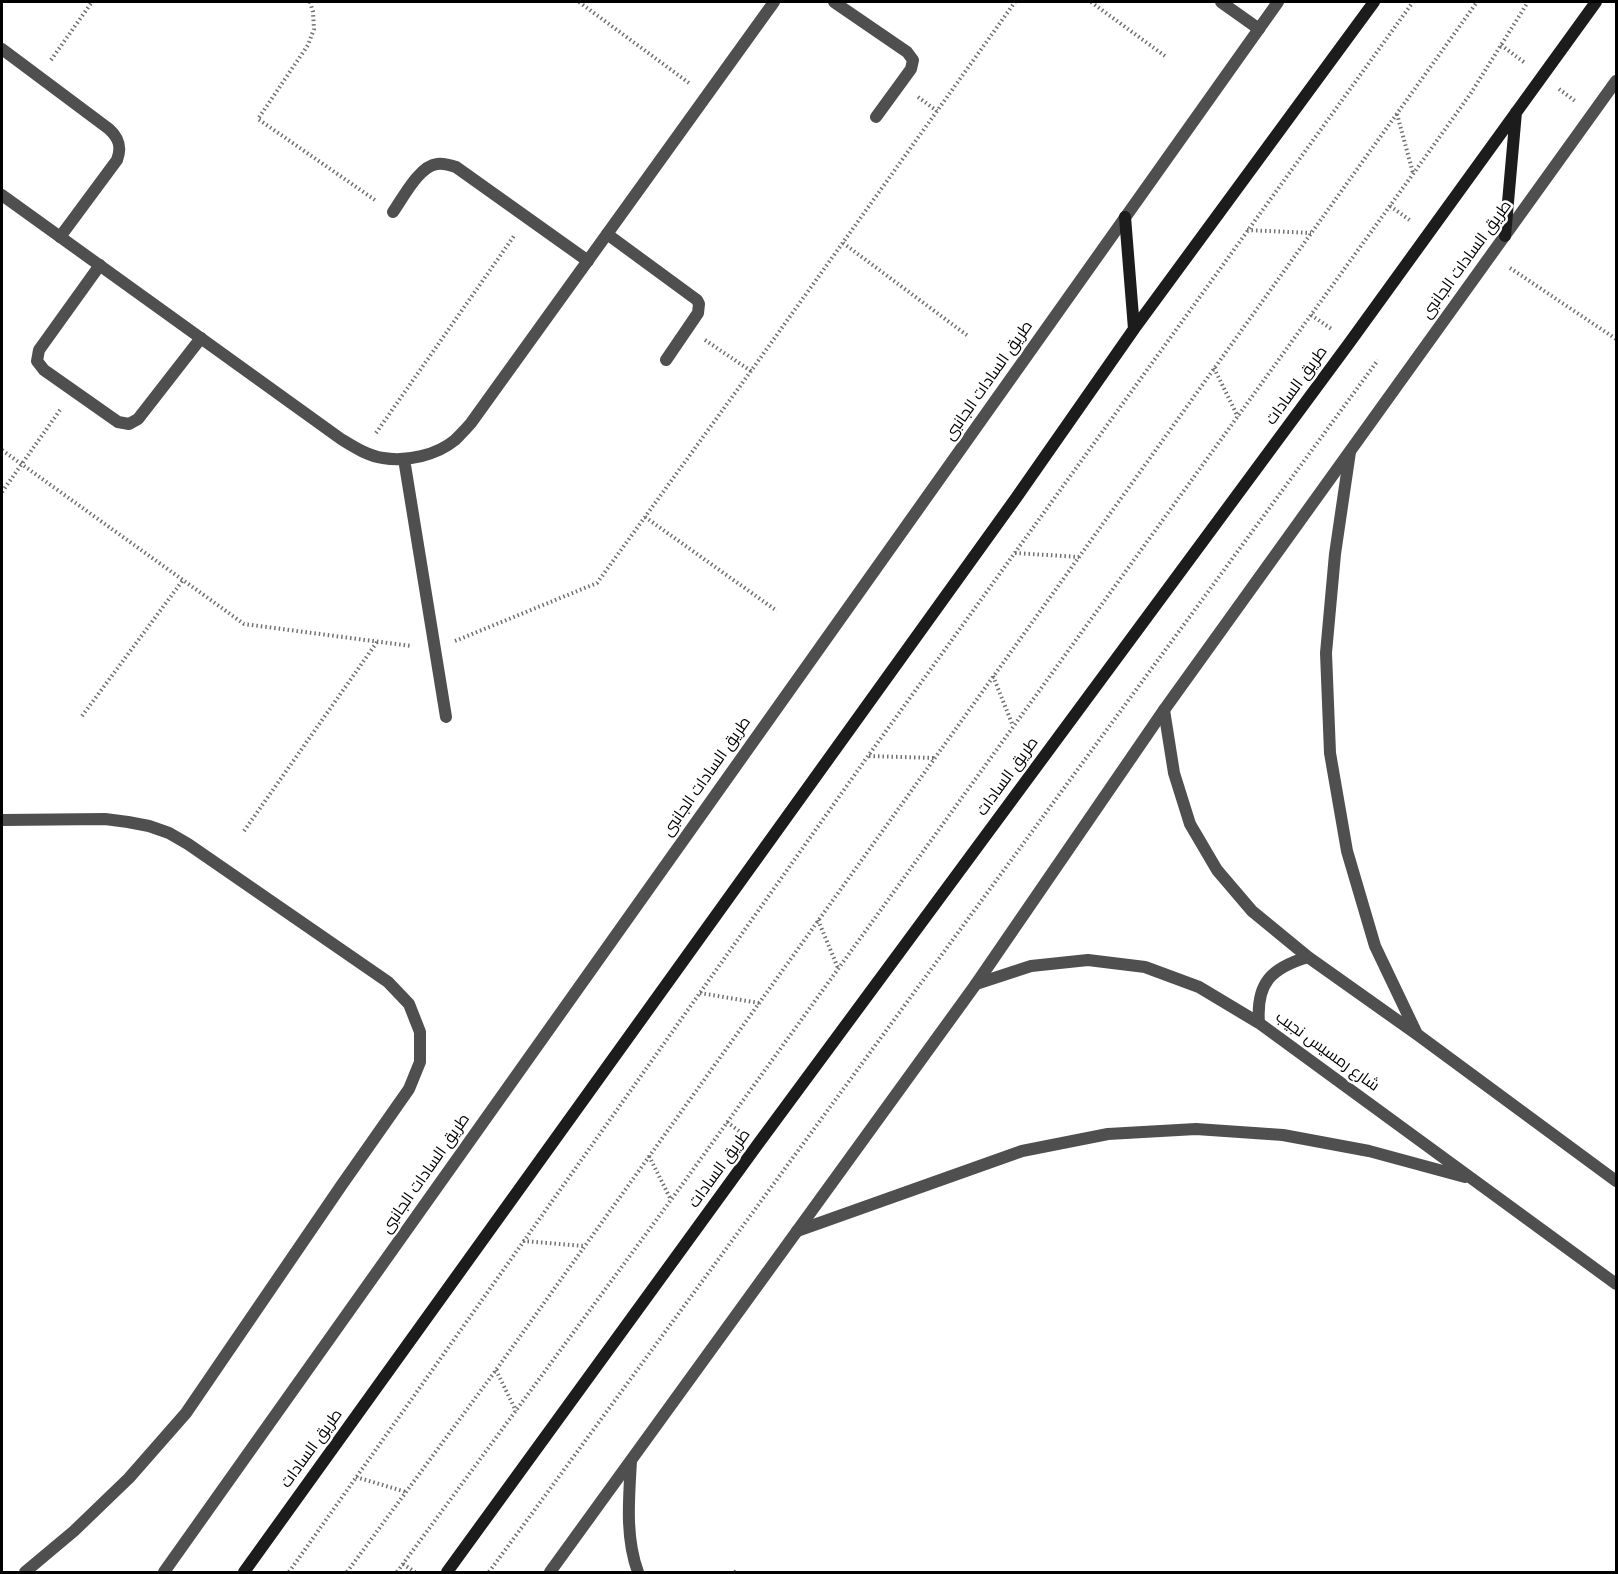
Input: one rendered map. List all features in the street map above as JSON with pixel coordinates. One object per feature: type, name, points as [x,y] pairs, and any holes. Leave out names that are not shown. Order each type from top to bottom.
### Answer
[{"type":"main road","name":"طريق السادات","points":[[244,1572],[1016,498],[1134,329],[1374,2]]},
{"type":"main road","name":"طريق السادات","points":[[447,1572],[758,1144],[1350,342],[1596,2]]},
{"type":"main road","points":[[1504,236],[1516,111]]},
{"type":"main road","points":[[1125,217],[1134,329]]},
{"type":"street","points":[[2,195],[341,439],[363,452],[383,458],[404,459],[430,454],[453,441],[471,423],[774,2]]},
{"type":"street","points":[[834,2],[907,52],[913,60],[911,69],[876,117]]},
{"type":"street","points":[[1221,2],[1259,29]]},
{"type":"street","name":"طريق السادات الجانبى","points":[[164,1572],[1278,2]]},
{"type":"street","points":[[2,49],[110,129],[120,143],[117,159],[60,237]]},
{"type":"street","name":"طريق السادات الجانبى","points":[[550,1572],[976,984],[1164,710],[1617,81]]},
{"type":"street","points":[[393,212],[420,173],[436,164],[447,164],[456,167],[588,261]]},
{"type":"street","points":[[607,234],[697,300],[699,304],[698,313],[666,360]]},
{"type":"street","points":[[100,265],[39,350],[37,361],[40,366],[118,423],[129,424],[138,419],[201,338]]},
{"type":"street","points":[[1350,452],[1335,554],[1326,653],[1330,753],[1347,851],[1376,946],[1418,1035]]},
{"type":"street","points":[[404,459],[446,717]]},
{"type":"street","points":[[1164,710],[1174,773],[1190,824],[1217,870],[1252,911],[1308,957],[1617,1181]]},
{"type":"street","points":[[2,820],[105,819],[149,825],[169,833],[388,982],[409,1004],[420,1032],[420,1062],[409,1089],[186,1413],[129,1478],[74,1531],[25,1572]]},
{"type":"street","points":[[1259,1023],[1258,1005],[1263,987],[1274,973],[1289,963],[1308,957]]},
{"type":"street","name":"شارع رمسيس نجيب","points":[[976,984],[1031,966],[1088,960],[1145,968],[1199,987],[1259,1023],[1617,1284]]},
{"type":"street","points":[[797,1231],[1022,1151],[1108,1134],[1196,1129],[1283,1136],[1369,1151],[1472,1179]]},
{"type":"street","points":[[631,1461],[628,1512],[634,1562],[638,1572]]},
{"type":"path","points":[[38,77],[92,2]]},
{"type":"path","points":[[310,2],[314,29],[308,45],[258,119],[393,212]]},
{"type":"path","points":[[579,2],[706,96]]},
{"type":"path","points":[[2,450],[244,624],[435,650],[597,583],[1015,2]]},
{"type":"path","points":[[1090,2],[1165,56]]},
{"type":"path","points":[[289,1572],[868,756],[1413,2]]},
{"type":"path","points":[[347,1572],[496,1370],[1478,2]]},
{"type":"path","points":[[397,1572],[671,1200],[1238,417],[1471,93],[1528,2]]},
{"type":"path","points":[[1397,113],[1413,174]]},
{"type":"path","points":[[363,452],[527,218]]},
{"type":"path","points":[[1246,230],[1311,233]]},
{"type":"path","points":[[843,243],[968,336]]},
{"type":"path","points":[[1491,255],[1617,339]]},
{"type":"path","points":[[687,328],[751,372]]},
{"type":"path","points":[[489,1572],[1378,360]]},
{"type":"path","points":[[1214,368],[1238,417]]},
{"type":"path","points":[[2,492],[73,390]]},
{"type":"path","points":[[645,517],[777,611]]},
{"type":"path","points":[[1014,553],[1078,557]]},
{"type":"path","points":[[82,716],[183,580]]},
{"type":"path","points":[[244,831],[377,642]]},
{"type":"path","points":[[993,676],[1013,727]]},
{"type":"path","points":[[868,756],[934,758]]},
{"type":"path","points":[[819,920],[838,968]]},
{"type":"path","points":[[699,993],[759,1003]]},
{"type":"path","points":[[649,1156],[671,1200]]},
{"type":"path","points":[[523,1241],[584,1246]]},
{"type":"path","points":[[496,1370],[516,1411]]},
{"type":"path","points":[[356,1477],[406,1492]]},
{"type":"path","points":[[403,1564],[415,1572]]}]
